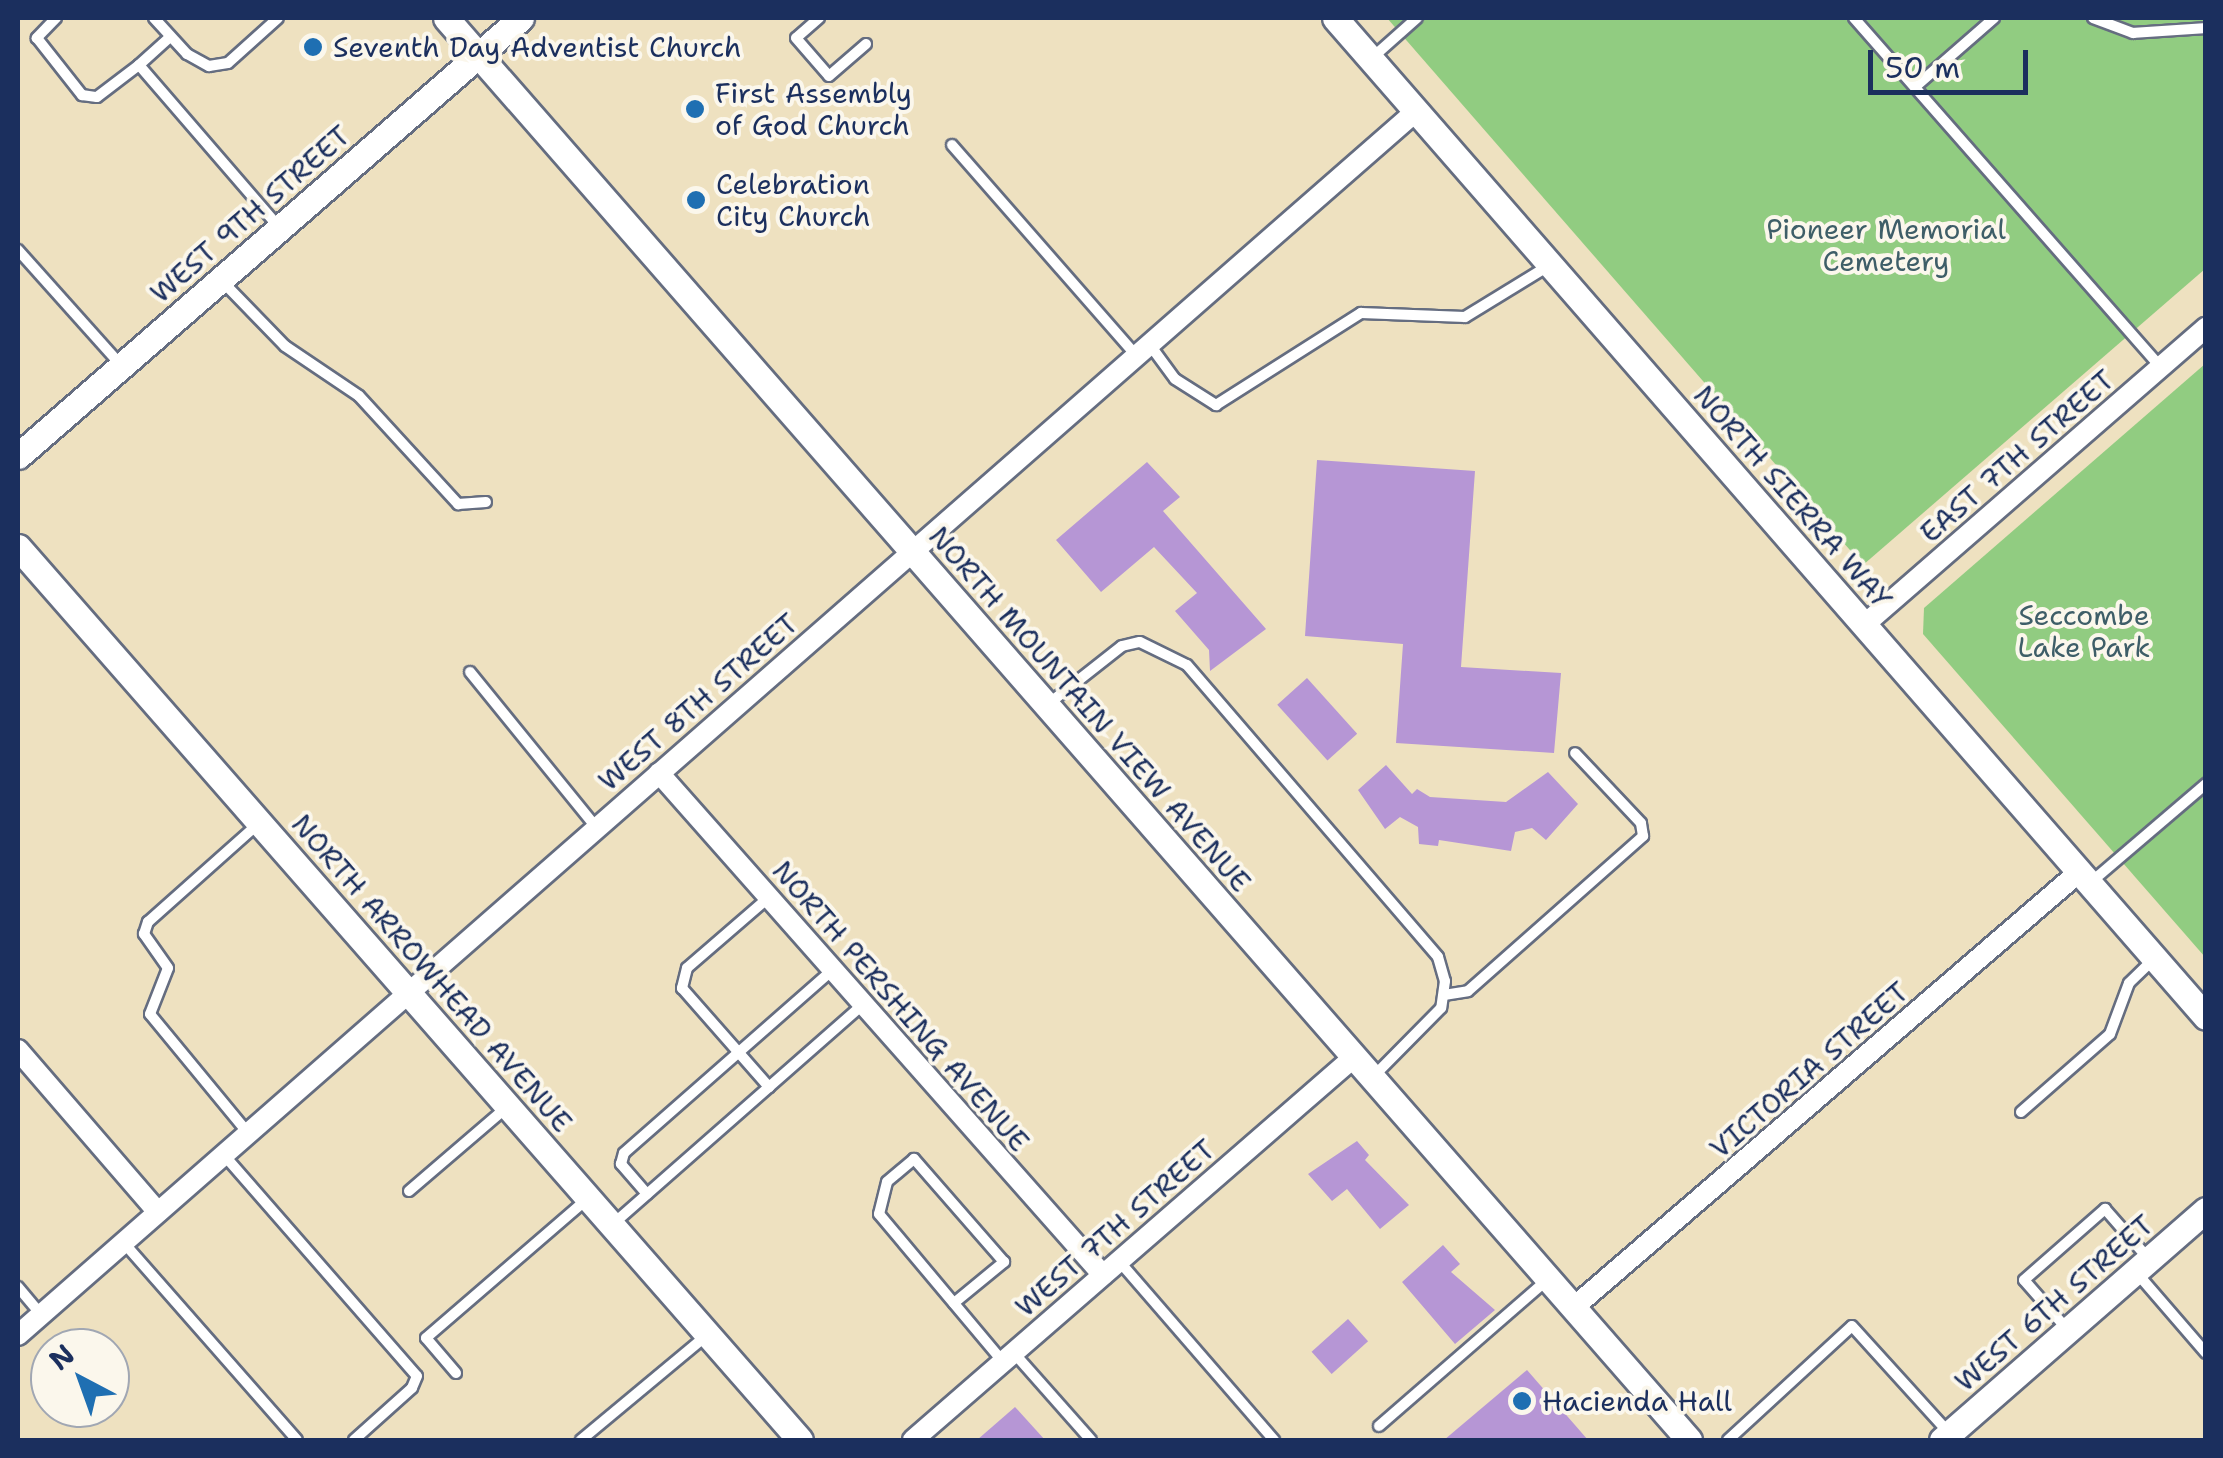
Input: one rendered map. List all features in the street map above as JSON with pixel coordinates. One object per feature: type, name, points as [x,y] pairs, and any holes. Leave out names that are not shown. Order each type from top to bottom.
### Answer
[{"type":"street","name":"NORTH MOUNTAIN VIEW AVENUE","points":[[446,18],[1689,1440]]},
{"type":"street","name":"WEST 9TH STREET","points":[[18,456],[521,18]]},
{"type":"street","name":"NORTH SIERRA WAY","points":[[1335,18],[2206,1016]]},
{"type":"street","name":"WEST 8TH STREET","points":[[18,1335],[1416,110]]},
{"type":"street","name":"EAST 7TH STREET","points":[[1864,625],[2206,328]]},
{"type":"street","name":"NORTH ARROWHEAD AVENUE","points":[[18,547],[800,1440]]},
{"type":"street","name":"NORTH PERSHING AVENUE","points":[[659,773],[833,970],[1110,1268]]},
{"type":"street","name":"VICTORIA STREET","points":[[1573,1308],[2084,878]]},
{"type":"street","points":[[18,1050],[158,1212]]},
{"type":"street","name":"WEST 7TH STREET","points":[[913,1440],[1354,1057]]},
{"type":"street","name":"WEST 6TH STREET","points":[[1946,1437],[2206,1210]]},
{"type":"lane","points":[[56,18],[37,38],[82,94],[98,97],[170,36]]},
{"type":"lane","points":[[154,18],[170,36],[209,66],[228,63],[278,18]]},
{"type":"lane","points":[[819,18],[796,38],[828,76],[866,44]]},
{"type":"lane","points":[[1371,58],[1417,18]]},
{"type":"lane","points":[[1854,18],[2161,367]]},
{"type":"lane","points":[[1915,87],[1994,18]]},
{"type":"lane","points":[[2093,18],[2133,32],[2206,28]]},
{"type":"lane","points":[[139,65],[280,228]]},
{"type":"lane","points":[[952,145],[1142,350],[1216,405],[1361,313],[1465,317],[1550,264]]},
{"type":"lane","points":[[18,250],[121,366]]},
{"type":"lane","points":[[220,280],[284,346],[359,396],[458,504],[486,502]]},
{"type":"lane","points":[[1046,705],[1122,646],[1140,642],[1187,665],[1438,957],[1444,995],[1430,1026],[1372,1078]]},
{"type":"lane","points":[[470,672],[597,828]]},
{"type":"lane","points":[[1444,995],[1468,991],[1644,836],[1640,823],[1575,752]]},
{"type":"lane","points":[[2084,878],[2206,784]]},
{"type":"lane","points":[[248,1133],[150,1014],[168,968],[144,934],[148,922],[260,822]]},
{"type":"lane","points":[[769,897],[687,968],[682,988],[769,1087]]},
{"type":"lane","points":[[2021,1112],[2110,1034],[2129,983],[2155,959]]},
{"type":"lane","points":[[647,1194],[622,1164],[624,1153],[833,970]]},
{"type":"lane","points":[[612,1224],[864,1004]]},
{"type":"lane","points":[[408,1191],[508,1106]]},
{"type":"lane","points":[[224,1154],[417,1376],[412,1388],[354,1440]]},
{"type":"lane","points":[[954,1303],[1004,1262],[914,1159],[887,1182],[879,1214],[954,1303],[1091,1440]]},
{"type":"lane","points":[[456,1373],[426,1338],[589,1198]]},
{"type":"lane","points":[[2068,1330],[2024,1280],[2104,1209],[2206,1353]]},
{"type":"lane","points":[[123,1242],[297,1440]]},
{"type":"lane","points":[[1110,1268],[1274,1440]]},
{"type":"lane","points":[[1380,1426],[1548,1279]]},
{"type":"lane","points":[[18,1286],[42,1314]]},
{"type":"lane","points":[[1728,1440],[1852,1326],[1946,1437]]},
{"type":"lane","points":[[581,1440],[708,1334]]},
{"type":"green space","name":"Pioneer Memorial Cemetery","points":[[1387,18],[2205,18],[2205,269],[1863,565]]},
{"type":"green space","name":"Seccombe Lake Park","points":[[2205,364],[2205,957],[1923,634],[1924,608]]},
{"type":"building","points":[[1317,460],[1475,471],[1461,667],[1561,673],[1554,753],[1396,743],[1403,644],[1305,636]]},
{"type":"building","points":[[1147,462],[1180,497],[1163,511],[1266,629],[1210,671],[1209,650],[1175,611],[1197,593],[1154,547],[1101,592],[1056,540]]},
{"type":"building","points":[[1307,678],[1357,734],[1327,761],[1277,705]]},
{"type":"building","points":[[1386,765],[1412,794],[1417,789],[1430,797],[1506,802],[1548,772],[1578,804],[1546,840],[1532,828],[1515,832],[1511,851],[1439,840],[1438,846],[1419,844],[1418,827],[1400,817],[1385,829],[1358,790]]},
{"type":"building","points":[[1357,1141],[1369,1155],[1365,1160],[1409,1205],[1380,1229],[1347,1189],[1332,1201],[1308,1174]]},
{"type":"building","points":[[1443,1245],[1460,1264],[1451,1272],[1495,1310],[1455,1344],[1402,1282]]},
{"type":"building","points":[[1348,1319],[1368,1341],[1332,1374],[1312,1352]]},
{"type":"building","name":"Hacienda Hall","points":[[1527,1370],[1588,1440],[1444,1440]]},
{"type":"building","points":[[1015,1407],[1045,1440],[977,1440]]},
{"type":"place","name":"Seventh Day Adventist Church","points":[[313,47]]},
{"type":"place","name":"First Assembly of God Church","points":[[695,109]]},
{"type":"place","name":"Celebration City Church","points":[[696,200]]},
{"type":"place","name":"Hacienda Hall","points":[[1522,1401]]}]
